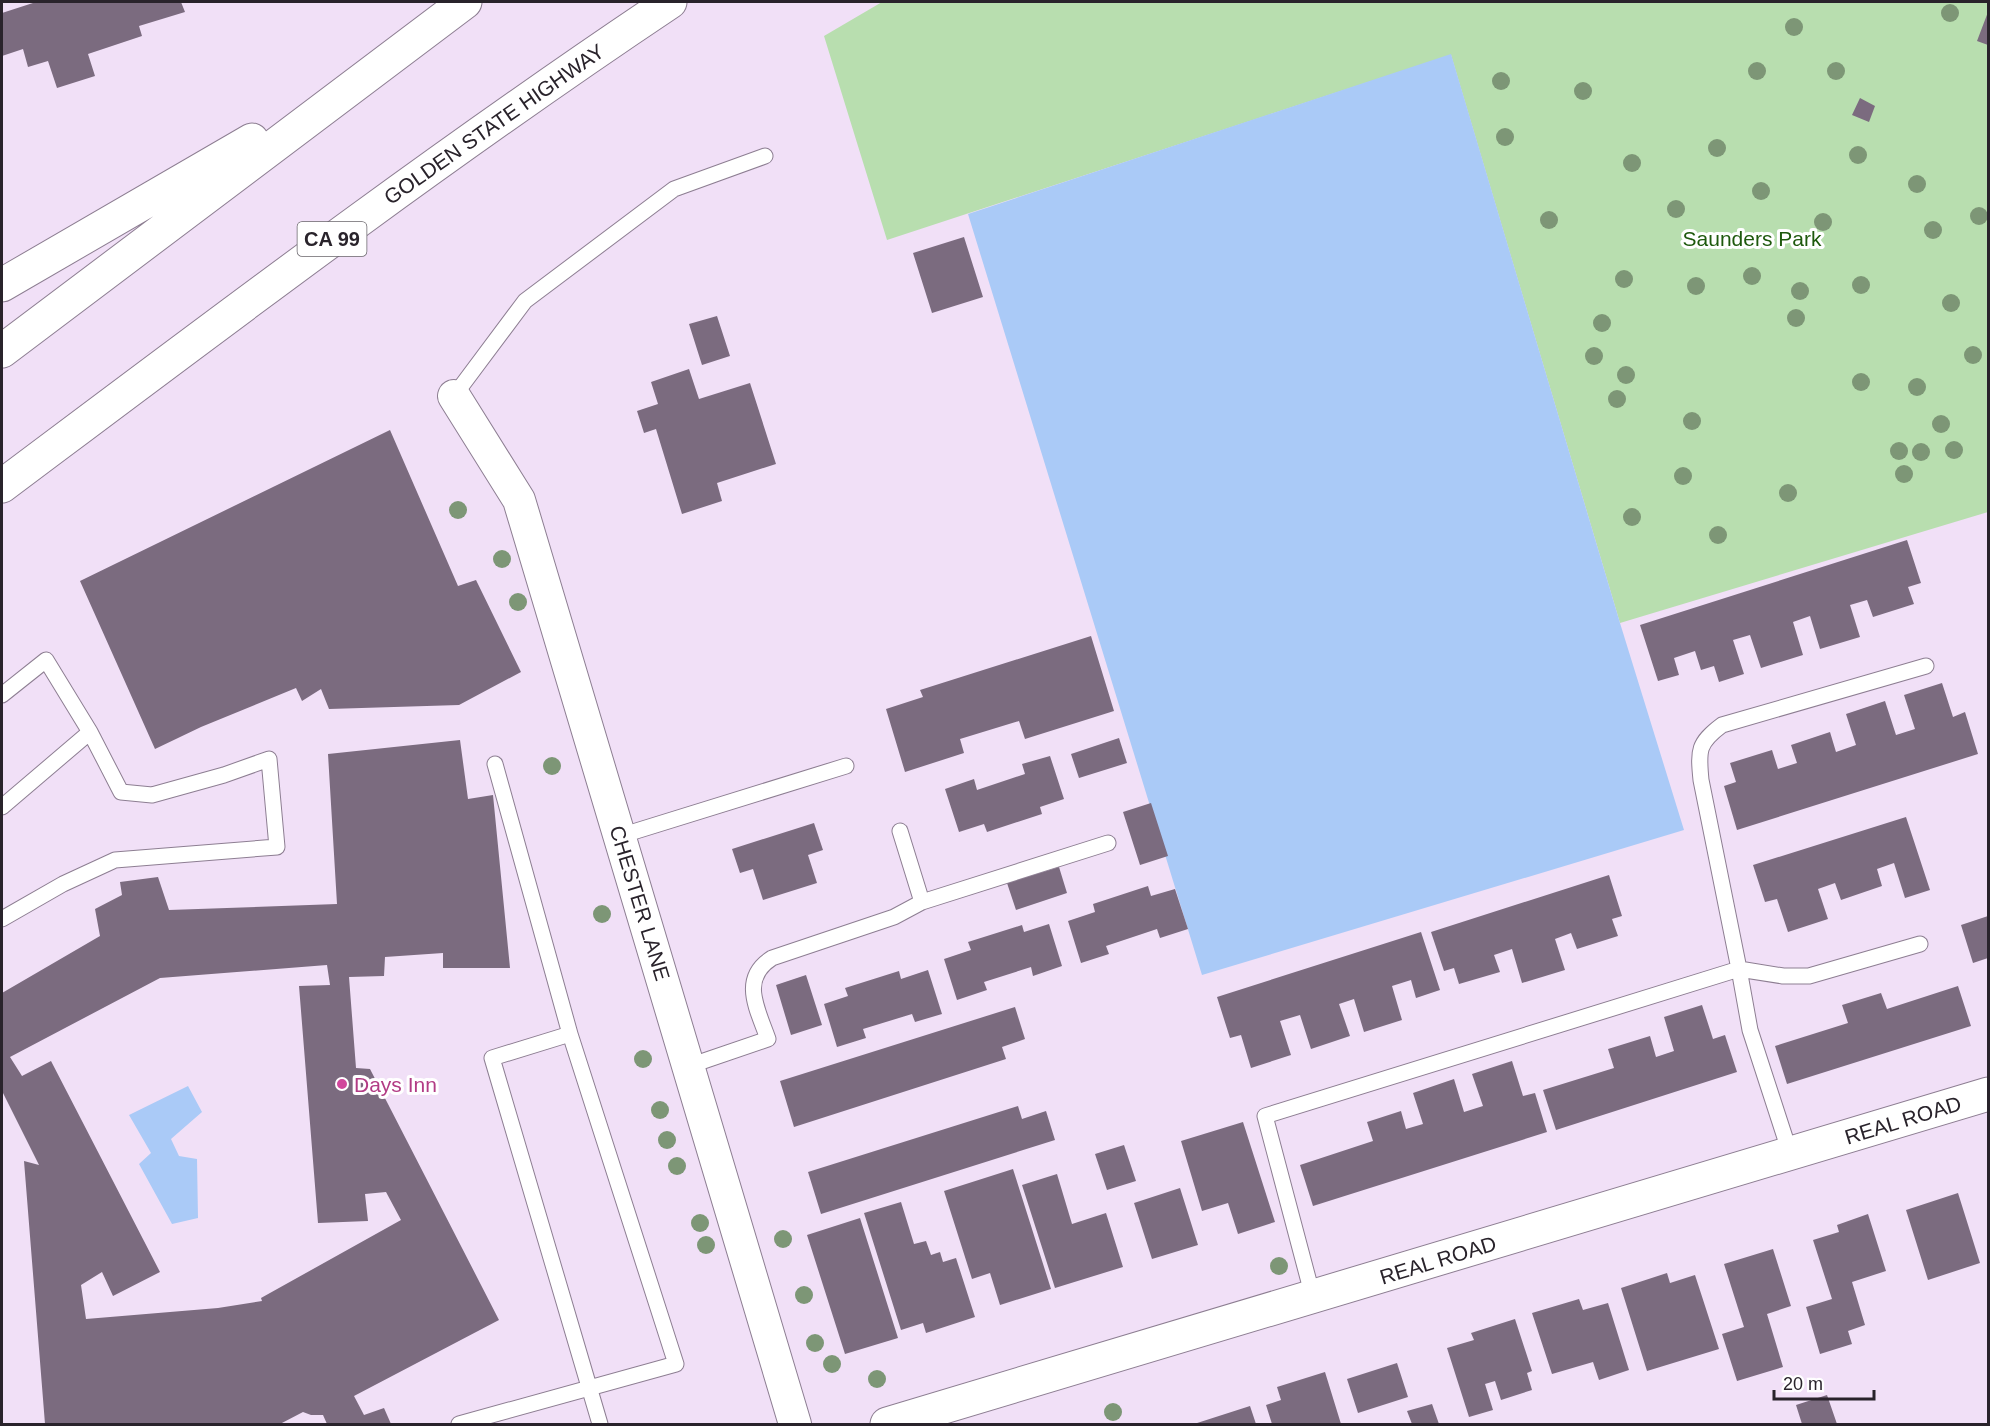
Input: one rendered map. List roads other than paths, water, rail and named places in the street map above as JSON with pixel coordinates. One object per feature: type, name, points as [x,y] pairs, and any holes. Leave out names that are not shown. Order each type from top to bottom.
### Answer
[{"type":"main road","points":[[2,351],[465,2]]},
{"type":"main road","name":"GOLDEN STATE HIGHWAY","points":[[2,486],[296,264],[473,137],[670,2]]},
{"type":"main road","points":[[2,285],[381,65]]},
{"type":"main road","name":"REAL ROAD","points":[[887,1425],[1989,1094]]},
{"type":"street","name":"CHESTER LANE","points":[[454,396],[519,500],[795,1425]]},
{"type":"lane","points":[[454,396],[525,301],[674,189],[765,156]]},
{"type":"lane","points":[[2,695],[46,660],[90,732],[121,792],[152,795],[224,775],[269,759],[277,847],[115,860],[63,884],[2,919]]},
{"type":"lane","points":[[1790,1154],[1750,1030],[1698,755],[1707,736],[1722,725],[1926,666]]},
{"type":"lane","points":[[2,807],[90,732]]},
{"type":"lane","points":[[459,1425],[676,1364],[570,1034],[495,764]]},
{"type":"lane","points":[[620,836],[846,766]]},
{"type":"lane","points":[[900,831],[922,902]]},
{"type":"lane","points":[[689,1066],[768,1039],[753,994],[753,981],[762,964],[780,955],[894,917],[922,902],[1108,843]]},
{"type":"lane","points":[[1313,1298],[1265,1116],[1739,969],[1783,976],[1809,976],[1920,944]]},
{"type":"lane","points":[[570,1034],[492,1058],[600,1425]]},
{"type":"water","points":[[1451,54],[1684,830],[1202,975],[968,214]]},
{"type":"water","points":[[188,1086],[202,1112],[171,1139],[179,1156],[197,1159],[198,1218],[172,1224],[139,1164],[151,1153],[129,1115]]},
{"type":"place","name":"Days Inn","points":[[342,1084]]},
{"type":"park label","name":"Saunders Park","points":[[1752,238]]}]
